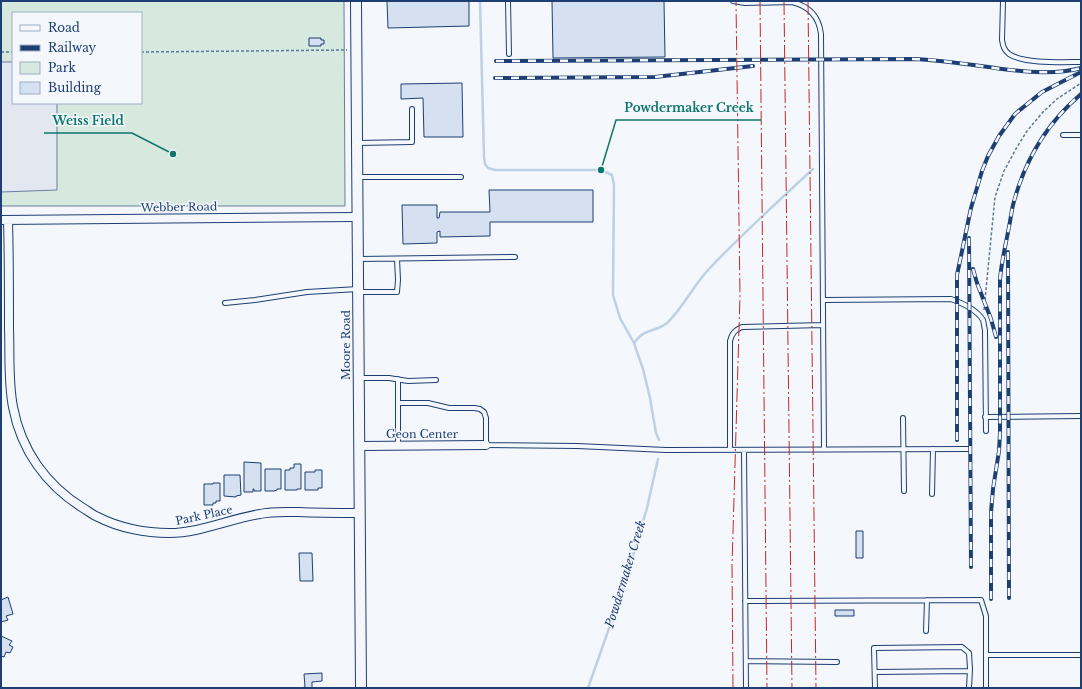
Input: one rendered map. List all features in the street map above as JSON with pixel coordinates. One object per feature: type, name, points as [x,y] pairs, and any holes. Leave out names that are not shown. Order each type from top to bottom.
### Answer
[{"type":"street","name":"Moore Road","points":[[356,1],[361,688]]},
{"type":"street","name":"Webber Road","points":[[5,220],[358,217]]},
{"type":"street","name":"Park Place","points":[[5,220],[12,407],[18,428],[27,449],[38,468],[72,501],[99,518],[123,527],[144,532],[169,533],[197,530],[262,513],[360,513]]},
{"type":"street","name":"Geon Center","points":[[359,446],[486,445]]},
{"type":"lane","points":[[508,1],[509,54]]},
{"type":"lane","points":[[733,1],[792,2],[809,10],[814,15],[820,27],[824,449]]},
{"type":"lane","points":[[1003,1],[1002,40],[1003,46],[1008,54],[1028,60],[1046,62],[1081,62]]},
{"type":"lane","points":[[357,143],[412,142],[412,109]]},
{"type":"lane","points":[[1063,135],[1081,135]]},
{"type":"lane","points":[[357,177],[461,177]]},
{"type":"lane","points":[[358,259],[515,257]]},
{"type":"lane","points":[[225,303],[308,292],[397,292],[397,259]]},
{"type":"lane","points":[[823,300],[951,300],[957,301],[979,315],[985,330],[986,431]]},
{"type":"lane","points":[[730,450],[730,341],[732,334],[736,329],[742,327],[823,325]]},
{"type":"lane","points":[[359,378],[389,378],[408,381],[436,380]]},
{"type":"lane","points":[[398,379],[398,445]]},
{"type":"lane","points":[[398,403],[428,403],[449,408],[480,409],[484,412],[486,418],[486,445],[577,446],[666,450],[968,449]]},
{"type":"lane","points":[[985,417],[1081,416]]},
{"type":"lane","points":[[903,418],[904,491]]},
{"type":"lane","points":[[932,494],[933,449]]},
{"type":"lane","points":[[744,450],[746,688]]},
{"type":"lane","points":[[926,631],[927,600]]},
{"type":"lane","points":[[745,601],[981,600],[986,616],[986,688]]},
{"type":"lane","points":[[875,688],[874,648],[962,647],[969,653],[969,688]]},
{"type":"lane","points":[[986,656],[1081,655]]},
{"type":"lane","points":[[746,661],[838,662]]},
{"type":"lane","points":[[874,672],[970,672]]},
{"type":"path","points":[[142,52],[357,50]]},
{"type":"path","points":[[1,52],[12,52]]},
{"type":"path","points":[[983,322],[993,212],[997,191],[1004,171],[1027,131],[1043,112],[1057,99],[1081,83]]},
{"type":"green space","points":[[1,1],[344,1],[345,206],[1,206]]},
{"type":"shaded area","points":[[1,62],[12,62],[12,104],[57,104],[57,190],[1,192]]},
{"type":"building","points":[[387,1],[469,1],[469,26],[388,28]]},
{"type":"building","points":[[552,1],[664,1],[665,57],[553,58]]},
{"type":"building","points":[[309,38],[321,38],[321,40],[324,40],[324,44],[321,44],[321,46],[309,46]]},
{"type":"building","points":[[462,83],[463,137],[424,137],[423,98],[401,99],[401,84]]},
{"type":"building","points":[[489,190],[593,190],[593,222],[490,222],[490,236],[440,237],[440,231],[437,232],[437,243],[403,244],[402,205],[437,205],[437,218],[439,218],[440,212],[490,212]]},
{"type":"building","points":[[244,462],[261,463],[261,491],[254,491],[253,489],[253,492],[244,492]]},
{"type":"building","points":[[294,464],[301,464],[301,489],[285,490],[285,470],[294,468]]},
{"type":"building","points":[[265,469],[281,469],[281,489],[265,491]]},
{"type":"building","points":[[315,470],[322,470],[322,488],[318,488],[318,490],[305,490],[305,472],[315,472]]},
{"type":"building","points":[[224,475],[240,475],[241,495],[236,497],[224,496]]},
{"type":"building","points":[[220,483],[220,501],[216,501],[213,505],[204,505],[204,484]]},
{"type":"building","points":[[856,531],[863,531],[863,558],[856,558]]},
{"type":"building","points":[[299,553],[312,553],[313,581],[300,581]]},
{"type":"building","points":[[8,597],[13,614],[6,616],[8,620],[1,622],[1,600]]},
{"type":"building","points":[[835,610],[854,610],[854,616],[835,616]]},
{"type":"building","points":[[1,636],[12,641],[9,645],[13,647],[10,653],[6,652],[4,657],[1,656]]},
{"type":"building","points":[[322,673],[322,681],[312,682],[312,688],[301,688],[305,687],[304,674]]},
{"type":"waterway","name":"Powdermaker Creek","points":[[480,1],[485,164],[488,168],[495,170],[601,170],[612,175],[614,185],[613,295],[620,318],[634,343],[643,369],[656,433],[659,440]]},
{"type":"waterway","points":[[634,343],[643,334],[662,327],[667,323],[678,311],[708,270],[746,231],[813,169]]},
{"type":"waterway","name":"Powdermaker Creek","points":[[588,688],[625,583],[647,508],[658,459]]},
{"type":"railway","points":[[496,61],[913,59],[1032,72],[1061,72],[1081,68]]},
{"type":"railway","points":[[495,78],[655,77],[753,66]]},
{"type":"railway","points":[[957,440],[957,275],[971,208],[982,171],[999,136],[1015,114],[1042,92],[1081,72]]},
{"type":"railway","points":[[991,599],[991,513],[1000,433],[1000,280],[1002,262],[1013,205],[1023,174],[1030,159],[1047,131],[1069,105],[1081,94]]},
{"type":"railway","points":[[969,238],[971,567]]},
{"type":"railway","points":[[1008,252],[1009,598]]},
{"type":"railway","points":[[973,269],[996,337]]},
{"type":"power","points":[[733,688],[732,566],[740,295],[736,1]]},
{"type":"power","points":[[760,1],[767,688]]},
{"type":"power","points":[[784,1],[792,688]]},
{"type":"power","points":[[808,1],[816,688]]},
{"type":"place","name":"Weiss Field","points":[[173,154]]},
{"type":"place","name":"Powdermaker Creek","points":[[601,170]]}]
